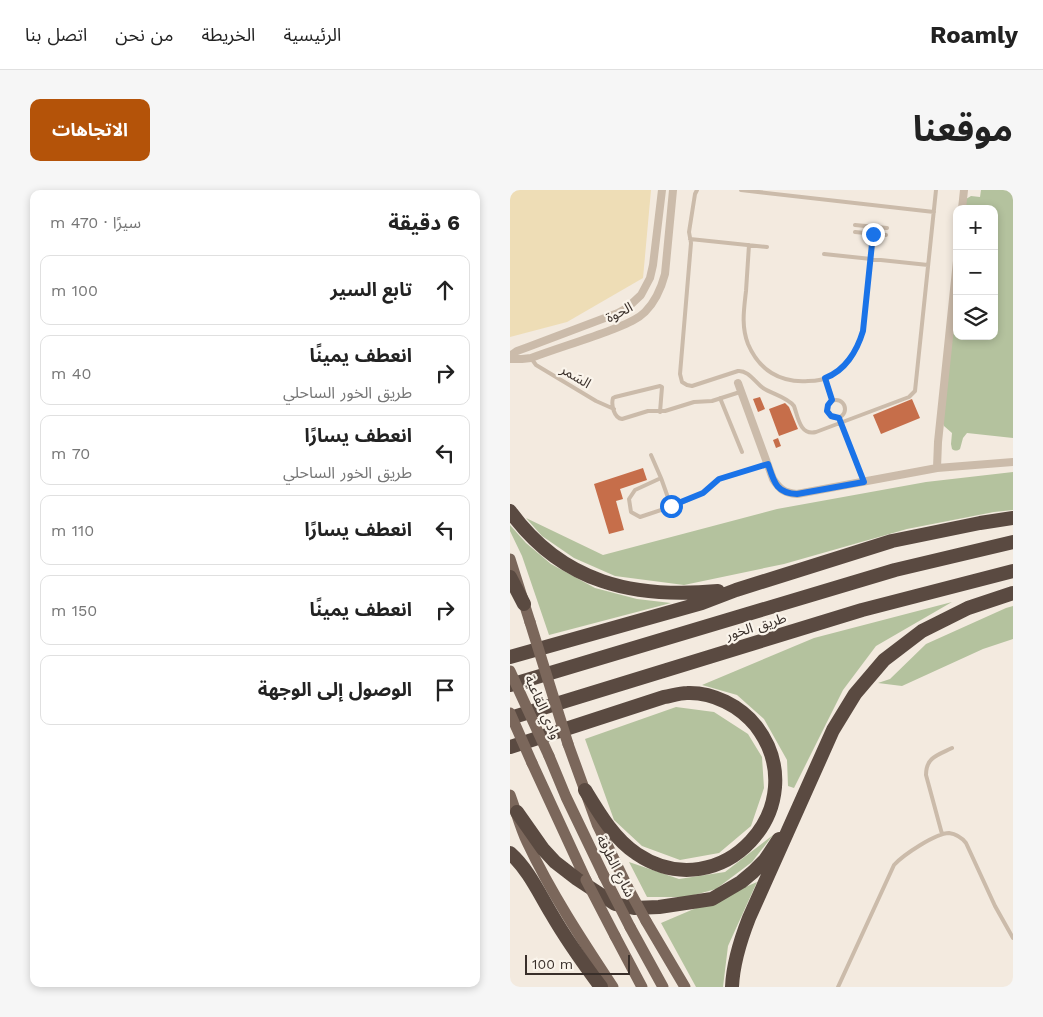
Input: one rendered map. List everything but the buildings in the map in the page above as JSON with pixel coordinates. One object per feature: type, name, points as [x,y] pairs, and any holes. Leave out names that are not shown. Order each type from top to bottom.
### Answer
[{"type":"highway","points":[[510,511],[538,544],[568,566],[600,581],[636,590],[664,593],[691,594],[736,590]]},
{"type":"highway","points":[[510,657],[702,603],[736,590],[892,541],[1013,518]]},
{"type":"highway","name":"طريق الخور","points":[[510,685],[895,570],[1013,542]]},
{"type":"highway","name":"طريق الخور","points":[[510,718],[862,610],[1013,571]]},
{"type":"highway","points":[[510,577],[524,604]]},
{"type":"highway","points":[[732,987],[736,959],[749,918],[833,730],[855,694],[884,660],[922,632],[968,608],[1013,593]]},
{"type":"highway","points":[[510,747],[664,697],[687,693],[710,696],[732,704],[750,718],[764,737],[772,757],[776,779],[771,808],[766,821],[754,839],[737,854],[718,864],[698,869],[669,868],[655,864],[637,854],[618,837],[602,818],[586,790]]},
{"type":"highway","points":[[517,812],[543,849],[555,862],[615,904],[634,908],[659,907],[712,898],[735,886],[765,860],[800,804]]},
{"type":"highway","points":[[510,853],[527,872],[583,964],[600,987]]},
{"type":"main road","points":[[510,559],[568,744],[597,824],[646,921],[686,987]]},
{"type":"main road","name":"وادي القاعية","points":[[510,671],[549,756]]},
{"type":"main road","points":[[510,713],[586,880],[642,987]]},
{"type":"main road","name":"شارع الطرفة","points":[[549,756],[566,797],[604,876],[663,987]]},
{"type":"main road","points":[[510,795],[522,830],[549,883],[576,931],[613,987]]},
{"type":"street","name":"الحوة","points":[[510,358],[518,351],[609,317],[627,308],[640,295],[650,278],[653,265],[662,190]]},
{"type":"street","name":"الحوة","points":[[510,358],[531,358],[632,322],[652,304],[661,288],[665,274],[673,190]]},
{"type":"street","points":[[962,205],[964,190]]},
{"type":"street","points":[[937,468],[953,295]]},
{"type":"street","points":[[528,347],[531,358]]},
{"type":"street","points":[[738,383],[773,479],[778,488],[783,492],[797,494],[937,468],[1013,462]]},
{"type":"lane","points":[[697,190],[689,232],[680,374],[682,382],[689,386],[695,386],[742,370],[768,391],[792,403],[801,427],[806,432],[813,433],[840,420],[909,397],[915,391],[936,190]]},
{"type":"lane","points":[[742,190],[934,212]]},
{"type":"lane","points":[[856,225],[887,228]]},
{"type":"lane","points":[[749,245],[743,322],[745,336],[751,350],[759,362],[778,377],[804,381],[825,378],[838,372],[849,361],[861,339],[874,227]]},
{"type":"lane","points":[[855,232],[886,235]]},
{"type":"lane","points":[[690,239],[767,247]]},
{"type":"lane","points":[[824,254],[928,266]]},
{"type":"lane","name":"السَمر","points":[[531,358],[536,365],[596,400],[614,408],[616,417],[619,419],[648,412],[660,412]]},
{"type":"lane","points":[[825,378],[832,400]]},
{"type":"lane","points":[[614,408],[612,398],[658,386],[662,388],[660,412],[740,392]]},
{"type":"lane","points":[[720,398],[742,452]]},
{"type":"lane","points":[[832,400],[841,401],[845,406],[840,420]]},
{"type":"lane","points":[[832,400],[828,405],[827,411],[831,416],[840,420],[864,482]]},
{"type":"lane","points":[[651,455],[671,506]]},
{"type":"lane","points":[[661,478],[636,490],[629,498],[631,512],[640,517],[703,493],[719,479],[768,464]]},
{"type":"lane","points":[[942,834],[926,771],[932,758],[952,748]]},
{"type":"lane","points":[[838,987],[894,865],[907,854],[942,834],[953,834],[963,839],[966,843],[995,906],[1013,938]]},
{"type":"green space","points":[[981,190],[1013,190],[1013,438],[967,433],[963,438],[960,449],[956,451],[952,449],[952,433],[943,423],[953,327],[953,340],[998,340],[998,205],[965,205],[966,199],[971,196],[980,197]]},
{"type":"green space","points":[[1013,472],[1013,510],[907,529],[784,564],[684,585],[615,576],[574,558],[542,536],[526,518],[603,555],[777,509],[926,482]]},
{"type":"green space","points":[[510,525],[526,543],[551,564],[595,588],[637,599],[671,603],[549,635],[522,556],[510,531]]},
{"type":"green space","points":[[952,602],[876,646],[843,690],[794,788],[788,786],[787,760],[764,719],[737,695],[702,685],[814,638]]},
{"type":"green space","points":[[1013,606],[1013,639],[983,649],[902,686],[878,683],[890,679],[926,644]]},
{"type":"green space","points":[[676,707],[714,712],[748,734],[762,757],[764,788],[751,826],[719,853],[680,860],[642,846],[614,820],[585,739]]},
{"type":"green space","points":[[773,835],[752,862],[716,889],[687,897],[647,897],[629,862],[679,879],[725,872]]},
{"type":"green space","points":[[757,882],[728,946],[723,987],[696,987],[661,923]]},
{"type":"sand","points":[[510,190],[651,190],[643,278],[567,322],[510,337]]},
{"type":"route","points":[[671,506],[703,493],[719,479],[768,464],[773,479],[778,488],[783,492],[797,494],[864,482],[839,418],[834,418],[828,414],[827,408],[832,400],[825,378],[838,372],[849,361],[861,339],[873,234]]}]
